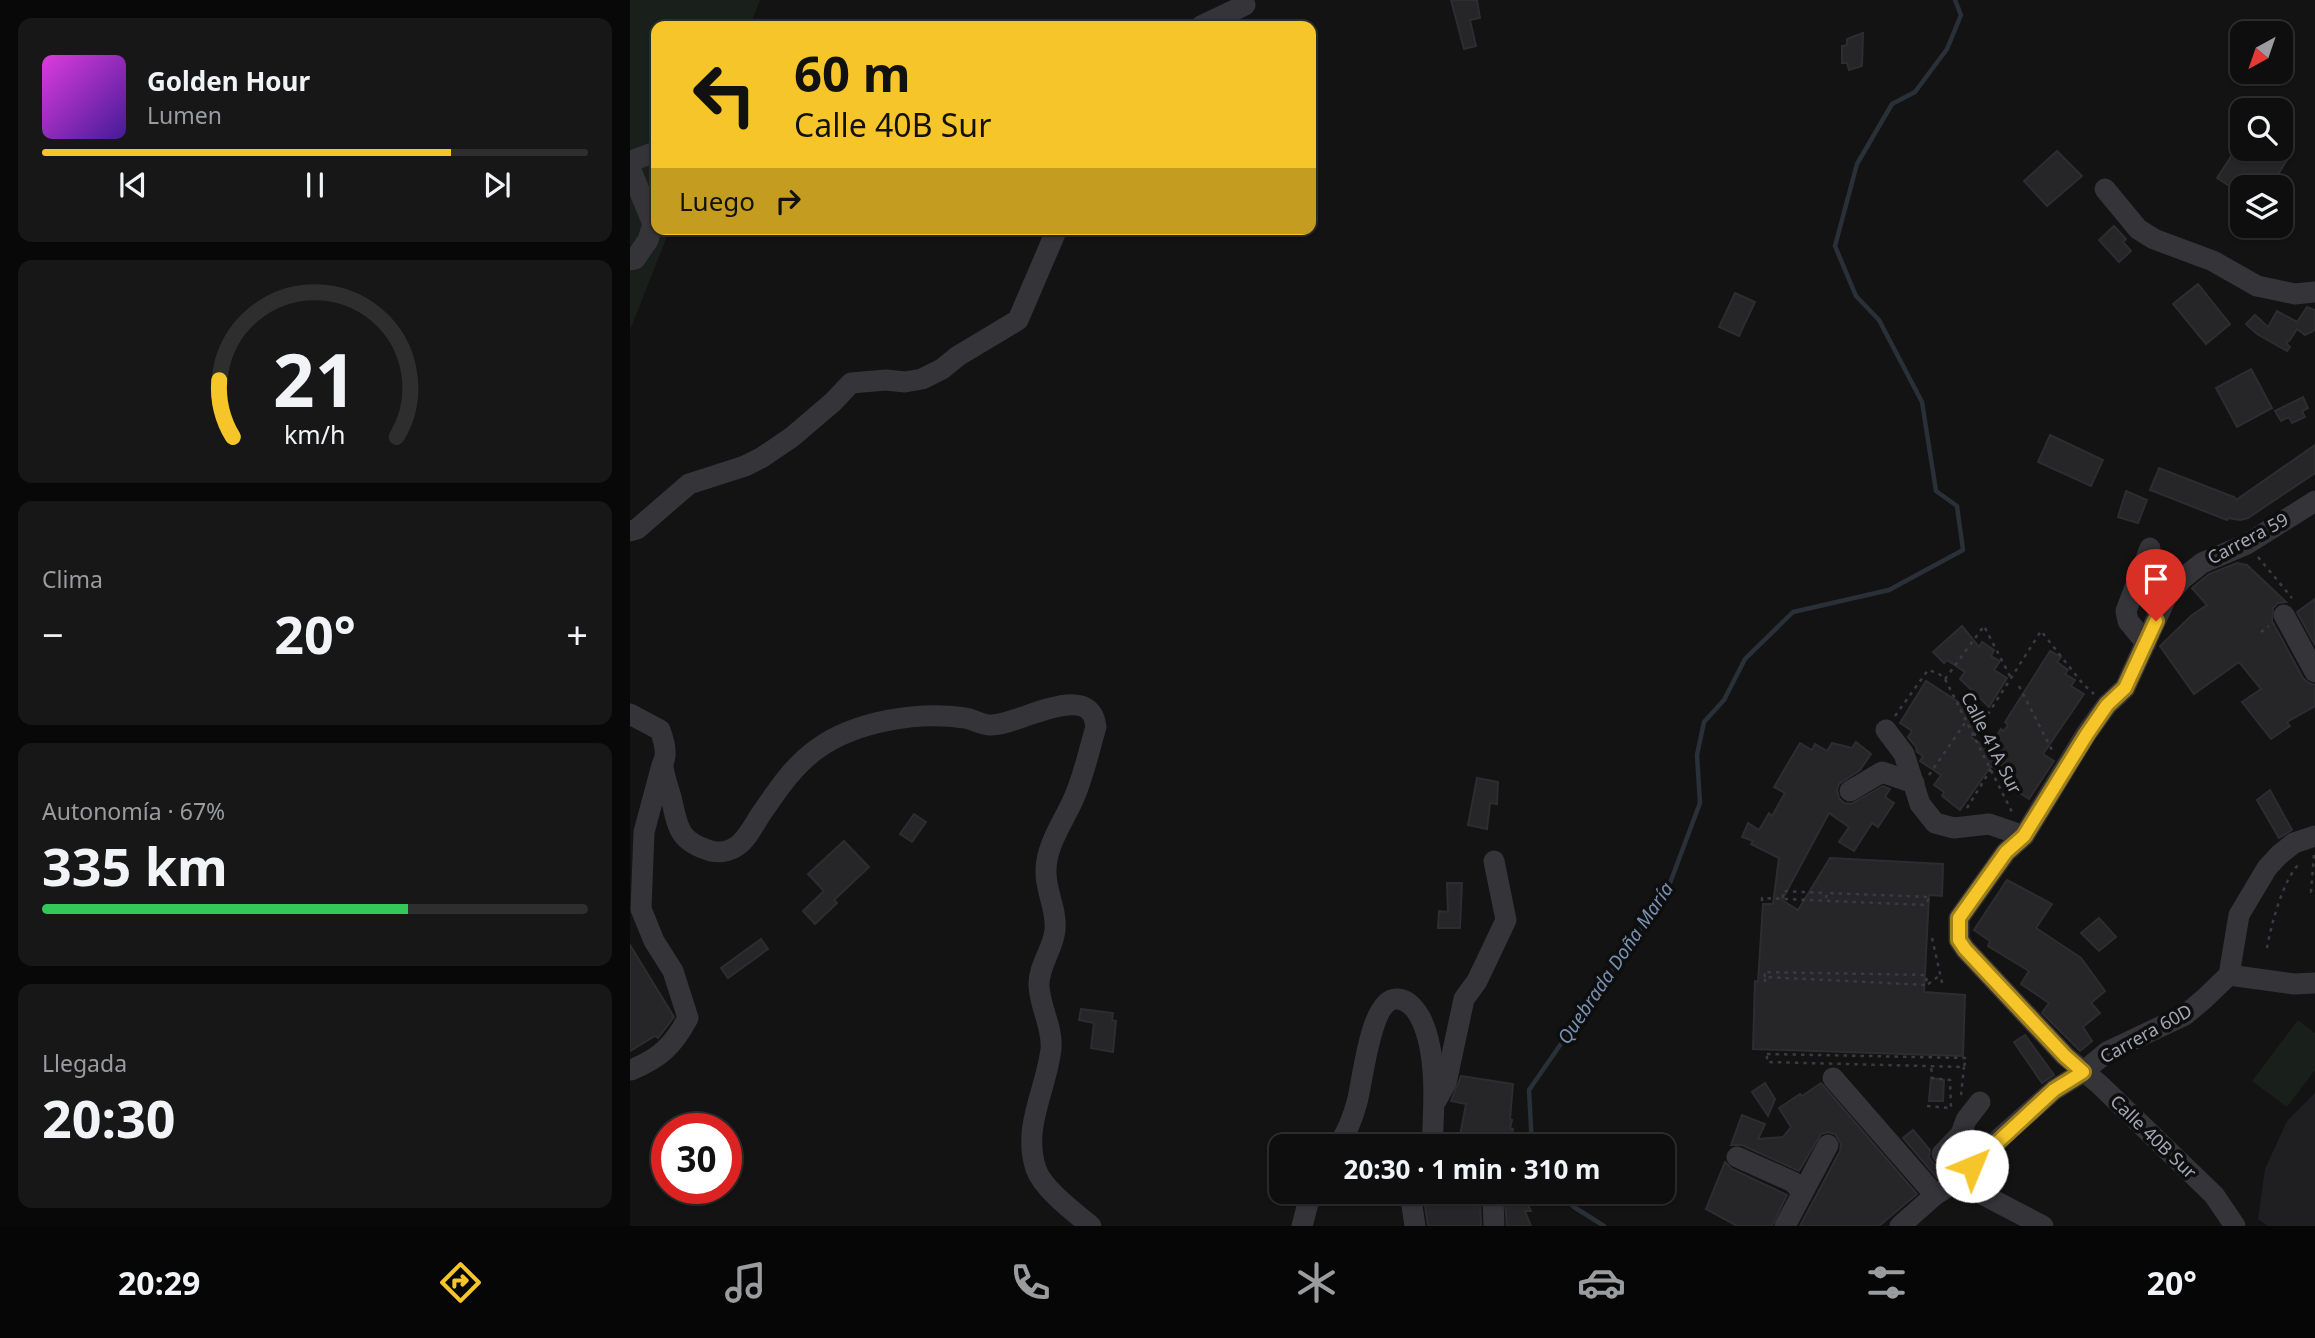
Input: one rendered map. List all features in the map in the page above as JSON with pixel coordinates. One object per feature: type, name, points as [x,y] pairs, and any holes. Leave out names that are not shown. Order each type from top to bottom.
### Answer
[{"type":"street","points":[[1211,21],[1245,5]]},
{"type":"street","points":[[630,161],[651,154]]},
{"type":"street","points":[[630,168],[651,219]]},
{"type":"street","points":[[2105,189],[2138,229],[2154,239],[2213,261],[2257,286],[2295,294],[2315,292]]},
{"type":"street","points":[[630,260],[635,259],[651,230]]},
{"type":"street","points":[[630,531],[637,529],[689,484],[761,458],[807,425],[851,383],[922,379],[1018,320],[1054,235]]},
{"type":"street","name":"Carrera 59","points":[[1957,928],[1959,918],[1987,878],[2006,852],[2024,836],[2107,705],[2125,688],[2166,598],[2182,579],[2202,563],[2247,544],[2315,501]]},
{"type":"street","points":[[2146,643],[2128,621],[2126,611],[2150,548]]},
{"type":"street","points":[[2291,610],[2315,672]]},
{"type":"street","points":[[663,763],[674,819],[680,833],[694,845],[725,851],[742,842],[784,781],[805,758],[830,740],[857,727],[926,717],[965,718],[990,725],[1049,708],[1074,705],[1090,710],[1096,727],[1073,800],[1056,834],[1046,872],[1054,911],[1055,932],[1039,975],[1039,986],[1050,1029],[1051,1047],[1031,1135],[1033,1159],[1041,1181],[1091,1226]]},
{"type":"street","points":[[630,714],[660,730],[666,754],[644,832],[641,909],[654,941],[673,971],[688,1018],[676,1040],[652,1061],[631,1070]]},
{"type":"street","points":[[1886,730],[1904,754],[1920,804],[1930,818],[1941,826],[1954,828],[1989,824],[2024,836]]},
{"type":"street","points":[[1850,790],[1882,772],[1914,783]]},
{"type":"street","points":[[2315,836],[2294,843],[2267,868],[2239,915],[2230,975],[2294,984],[2315,983]]},
{"type":"street","points":[[1433,1106],[1446,1083],[1464,999],[1478,981],[1506,920],[1494,861]]},
{"type":"street","name":"Calle 40B Sur","points":[[1957,928],[1959,940],[1965,949],[2065,1056],[2099,1084],[2214,1195],[2235,1226]]},
{"type":"street","name":"Carrera 60D","points":[[1900,1226],[1957,1181],[2054,1090],[2083,1072],[2107,1052],[2185,1015],[2230,975]]},
{"type":"street","points":[[1343,1134],[1358,1100],[1376,1021],[1382,1008],[1390,1000],[1405,1001],[1421,1018],[1433,1065],[1432,1134]]},
{"type":"street","points":[[1833,1078],[1936,1195]]},
{"type":"street","points":[[1941,1154],[1961,1134],[1966,1120],[1980,1102]]},
{"type":"street","points":[[1785,1226],[1828,1145]]},
{"type":"street","points":[[1737,1157],[1793,1182],[1802,1192]]},
{"type":"street","points":[[1957,1181],[2043,1226]]},
{"type":"street","points":[[1302,1226],[1308,1204]]},
{"type":"street","points":[[1412,1204],[1415,1226]]},
{"type":"street","points":[[1493,1204],[1494,1226]]},
{"type":"path","points":[[2247,544],[2291,610]]},
{"type":"path","points":[[1945,679],[1984,626],[2011,678]]},
{"type":"path","points":[[1974,736],[2041,631],[2082,684],[2107,705]]},
{"type":"path","name":"Calle 41A Sur","points":[[1886,730],[1928,670],[1938,673],[1945,679],[1967,720],[2024,836]]},
{"type":"path","points":[[2019,686],[2063,772]]},
{"type":"path","points":[[1914,783],[1921,785],[1925,782],[1967,720]]},
{"type":"path","points":[[1954,828],[1991,769]]},
{"type":"path","points":[[2315,854],[2311,892],[2315,892]]},
{"type":"path","points":[[2267,948],[2270,928],[2288,877],[2303,860],[2315,854]]},
{"type":"path","points":[[1762,901],[1762,898],[1783,898],[1925,905],[1930,897],[1826,895],[1783,891],[1783,898]]},
{"type":"path","points":[[1932,937],[1942,987]]},
{"type":"path","points":[[1927,985],[1926,975],[1764,972],[1765,979],[1927,985],[1939,976]]},
{"type":"path","points":[[1767,1054],[1966,1058],[1964,1067],[1931,1066],[1767,1062],[1767,1054]]},
{"type":"path","points":[[1927,1106],[1951,1108],[1950,1080],[1932,1078],[1931,1066]]},
{"type":"shaded area","points":[[630,0],[760,0],[752,21],[651,21],[651,235],[668,235],[630,330]]},
{"type":"shaded area","points":[[2298,1020],[2315,1033],[2315,1070],[2287,1107],[2252,1081]]},
{"type":"shaded area","points":[[2315,1093],[2315,1226],[2268,1226],[2258,1219],[2265,1169],[2287,1121]]},
{"type":"building","points":[[1451,0],[1477,0],[1480,18],[1470,20],[1476,46],[1464,49]]},
{"type":"building","points":[[1863,33],[1862,66],[1849,70],[1847,63],[1842,63],[1842,46],[1847,45],[1847,39]]},
{"type":"building","points":[[2057,151],[2082,176],[2047,206],[2024,181]]},
{"type":"building","points":[[2230,158],[2230,161],[2286,161],[2278,175],[2230,175],[2230,186],[2217,178]]},
{"type":"building","points":[[2114,226],[2126,239],[2123,242],[2131,251],[2119,262],[2099,240]]},
{"type":"building","points":[[2198,284],[2230,324],[2206,344],[2173,304]]},
{"type":"building","points":[[1735,293],[1755,302],[1739,336],[1719,327]]},
{"type":"building","points":[[2307,307],[2315,310],[2315,330],[2305,335],[2297,329],[2286,343],[2290,347],[2287,351],[2257,334],[2246,324],[2255,315],[2268,327],[2277,311],[2297,322]]},
{"type":"building","points":[[2251,369],[2272,408],[2237,427],[2216,388]]},
{"type":"building","points":[[2303,397],[2308,408],[2302,411],[2305,417],[2292,423],[2289,417],[2281,421],[2275,411]]},
{"type":"building","points":[[2050,435],[2103,460],[2091,486],[2038,462]]},
{"type":"building","points":[[2315,445],[2315,473],[2248,518],[2227,520],[2150,490],[2159,468],[2236,500]]},
{"type":"building","points":[[2126,491],[2147,500],[2138,523],[2118,517]]},
{"type":"building","points":[[2237,563],[2247,565],[2286,602],[2278,603],[2273,608],[2272,621],[2303,678],[2315,685],[2315,706],[2287,722],[2290,726],[2271,739],[2242,702],[2261,689],[2239,662],[2194,694],[2160,646],[2192,615],[2207,605],[2192,588],[2209,574]]},
{"type":"building","points":[[2315,599],[2315,645],[2297,612]]},
{"type":"building","points":[[1962,626],[1979,647],[1982,642],[1994,650],[1991,656],[2000,661],[1994,670],[2007,678],[1989,707],[1960,679],[1965,672],[1947,660],[1944,663],[1933,652]]},
{"type":"building","points":[[2050,651],[2061,657],[2057,662],[2068,670],[2065,674],[2075,680],[2071,686],[2084,694],[2043,754],[2054,761],[2029,799],[2010,787],[2014,780],[1991,766],[1960,810],[1942,796],[1944,792],[1934,785],[1941,775],[1920,761],[1923,756],[1917,752],[1908,737],[1912,731],[1900,723],[1926,681],[1983,718],[1971,737],[1988,749],[2001,729],[2004,731],[2008,725],[2005,722]]},
{"type":"building","points":[[1856,742],[1871,754],[1860,770],[1839,784],[1839,798],[1844,803],[1851,804],[1883,786],[1890,789],[1885,797],[1894,803],[1878,827],[1872,823],[1854,851],[1839,842],[1849,827],[1829,813],[1782,900],[1798,910],[1830,858],[1943,864],[1942,896],[1929,895],[1924,992],[1965,995],[1963,1056],[1753,1049],[1755,981],[1758,982],[1763,904],[1773,904],[1779,858],[1742,837],[1748,823],[1759,830],[1769,813],[1772,816],[1785,793],[1774,787],[1800,743],[1812,750],[1815,744],[1827,751],[1832,743],[1852,748]]},
{"type":"building","points":[[1477,778],[1498,782],[1497,804],[1490,803],[1487,829],[1468,825]]},
{"type":"building","points":[[2270,790],[2292,830],[2279,838],[2257,800]]},
{"type":"building","points":[[914,814],[926,822],[912,842],[900,834]]},
{"type":"building","points":[[844,841],[869,867],[834,900],[837,903],[815,924],[803,911],[824,891],[808,874]]},
{"type":"building","points":[[2007,880],[2052,904],[2036,928],[2081,958],[2105,991],[2091,1003],[2100,1013],[2083,1027],[2092,1041],[2080,1051],[2042,1013],[2049,1003],[2021,984],[2029,971],[1988,946],[1990,941],[1974,930]]},
{"type":"building","points":[[1447,883],[1462,883],[1460,928],[1438,928],[1439,911],[1448,912]]},
{"type":"building","points":[[2099,918],[2116,937],[2099,951],[2081,933]]},
{"type":"building","points":[[761,939],[768,949],[728,978],[721,968]]},
{"type":"building","points":[[630,945],[674,1017],[658,1038],[655,1036],[630,1051]]},
{"type":"building","points":[[1081,1009],[1113,1013],[1112,1020],[1116,1021],[1113,1052],[1091,1048],[1094,1023],[1079,1020]]},
{"type":"building","points":[[2025,1035],[2054,1075],[2042,1083],[2014,1042]]},
{"type":"building","points":[[1461,1076],[1513,1084],[1510,1119],[1512,1134],[1460,1134],[1466,1104],[1451,1101]]},
{"type":"building","points":[[1931,1078],[1944,1080],[1943,1101],[1929,1101]]},
{"type":"building","points":[[1765,1083],[1775,1099],[1768,1116],[1752,1092]]},
{"type":"building","points":[[1821,1083],[1917,1194],[1879,1226],[1800,1226],[1840,1151],[1841,1144],[1835,1134],[1821,1134],[1799,1171],[1742,1145],[1731,1145],[1742,1115],[1765,1124],[1758,1139],[1783,1137],[1791,1127],[1779,1108]]},
{"type":"building","points":[[1913,1130],[1930,1150],[1929,1157],[1933,1163],[1947,1172],[1937,1178],[1903,1138]]},
{"type":"building","points":[[1725,1162],[1732,1169],[1787,1195],[1772,1226],[1737,1226],[1706,1209]]},
{"type":"building","points":[[1480,1204],[1481,1226],[1428,1226],[1425,1206]]},
{"type":"building","points":[[1505,1204],[1527,1204],[1531,1211],[1525,1211],[1531,1226],[1507,1226]]},
{"type":"waterway","name":"Quebrada Doña María","points":[[1531,1134],[1529,1090],[1667,891],[1700,803],[1697,755],[1704,722],[1724,700],[1745,659],[1793,612],[1889,590],[1963,550],[1957,506],[1936,491],[1922,402],[1879,320],[1856,296],[1835,246],[1857,164],[1892,104],[1915,92],[1947,49],[1961,15],[1955,0]]},
{"type":"waterway","name":"Quebrada Doña María","points":[[1571,1204],[1604,1226]]},
{"type":"route","points":[[1972,1166],[2054,1090],[2083,1072],[1965,949],[1959,940],[1959,918],[2006,852],[2024,836],[2087,734],[2107,705],[2125,688],[2156,621]]}]
